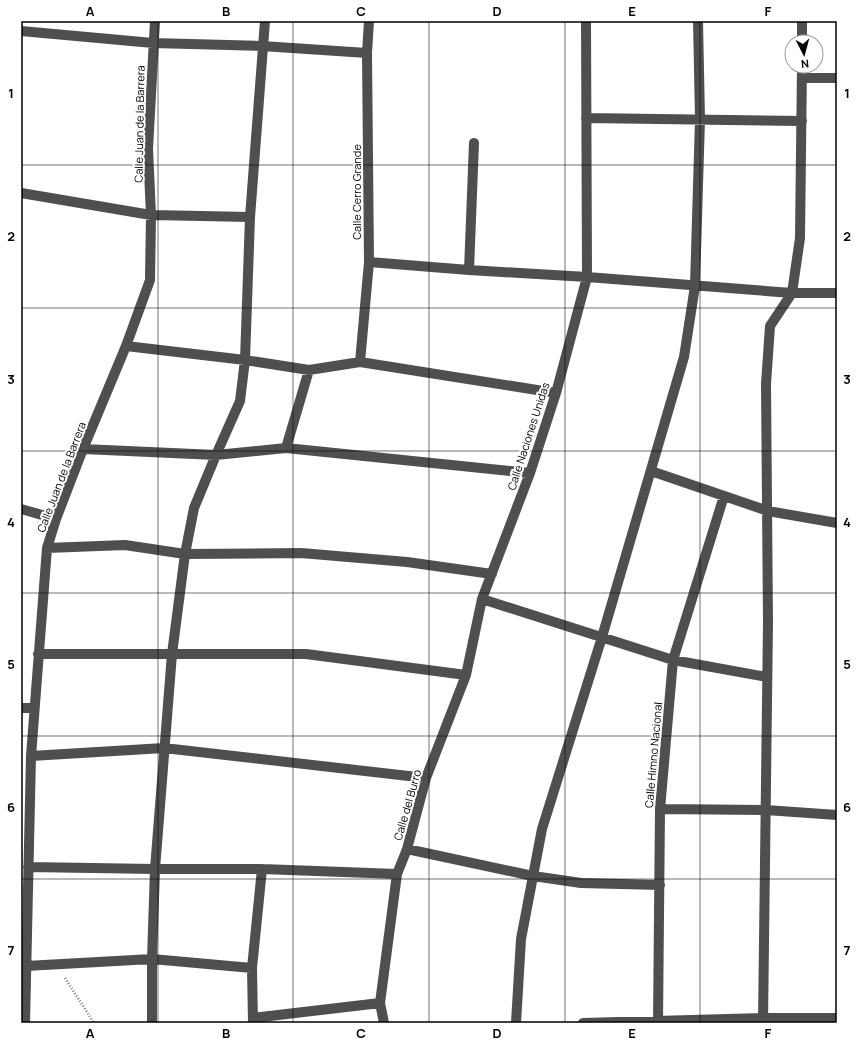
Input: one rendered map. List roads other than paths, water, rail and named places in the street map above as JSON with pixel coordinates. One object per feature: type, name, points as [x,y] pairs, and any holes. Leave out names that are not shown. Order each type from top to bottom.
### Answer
[{"type":"street","name":"Calle Juan de la Barrera","points":[[25,1023],[26,966],[24,927],[28,866],[31,756],[47,548],[56,519],[83,449],[126,346],[150,280],[151,215],[148,149],[155,21]]},
{"type":"street","points":[[152,1023],[152,959],[155,870],[172,654],[185,554],[194,508],[240,401],[245,360],[250,217],[265,21]]},
{"type":"street","name":"Calle Cerro Grande","points":[[360,362],[369,262],[369,21]]},
{"type":"street","name":"Calle Naciones Unidas","points":[[482,599],[530,472],[556,393],[587,277],[586,21]]},
{"type":"street","points":[[516,1023],[521,939],[542,829],[602,637],[684,356],[695,286],[700,119],[698,21]]},
{"type":"street","points":[[802,21],[802,34]]},
{"type":"street","points":[[21,30],[153,43],[262,46],[368,54]]},
{"type":"street","points":[[763,1021],[768,511],[766,384],[770,326],[792,293],[800,238],[802,74]]},
{"type":"street","points":[[802,78],[837,78]]},
{"type":"street","points":[[586,118],[802,121]]},
{"type":"street","points":[[469,270],[474,143]]},
{"type":"street","points":[[21,192],[151,215],[250,217]]},
{"type":"street","points":[[369,262],[792,293],[837,293]]},
{"type":"street","points":[[126,346],[245,360],[309,370],[360,362],[556,393]]},
{"type":"street","points":[[286,448],[309,370]]},
{"type":"street","points":[[83,449],[216,455],[286,448],[530,472]]},
{"type":"street","points":[[651,472],[768,511],[837,523]]},
{"type":"street","name":"Calle Himno Nacional","points":[[658,1022],[660,809],[673,660],[724,496]]},
{"type":"street","points":[[21,509],[56,519]]},
{"type":"street","points":[[47,548],[125,545],[185,554],[301,553],[406,562],[492,574]]},
{"type":"street","points":[[482,599],[673,660],[767,677]]},
{"type":"street","name":"Calle del Burro","points":[[384,1023],[380,1003],[397,874],[407,849],[426,778],[466,675],[482,599]]},
{"type":"street","points":[[38,654],[306,654],[466,675]]},
{"type":"street","points":[[21,708],[34,708]]},
{"type":"street","points":[[31,756],[164,748],[426,778]]},
{"type":"street","points":[[660,809],[766,810],[837,815]]},
{"type":"street","points":[[407,849],[533,876],[581,883],[660,885]]},
{"type":"street","points":[[28,866],[155,870],[262,869],[397,874]]},
{"type":"street","points":[[262,869],[252,968],[253,1020],[380,1003]]},
{"type":"street","points":[[26,966],[152,959],[252,968]]},
{"type":"street","points":[[583,1023],[763,1021],[837,1018]]}]
